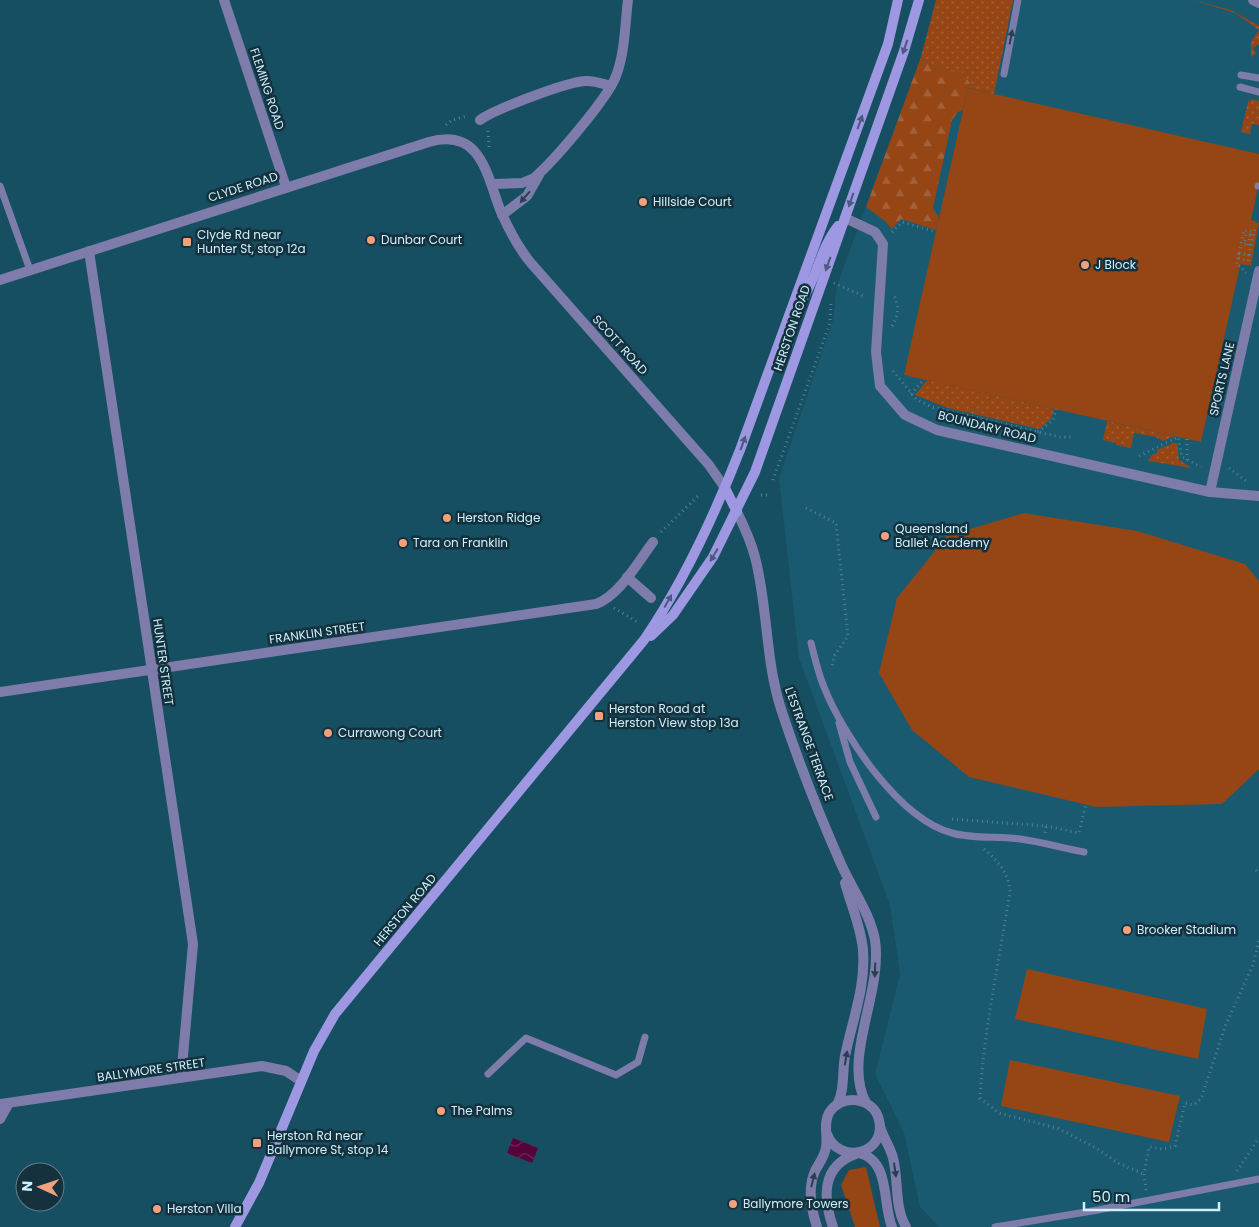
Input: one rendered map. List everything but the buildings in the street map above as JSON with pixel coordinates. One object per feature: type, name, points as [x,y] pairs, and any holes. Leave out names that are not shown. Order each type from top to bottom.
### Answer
[{"type":"main road","name":"HERSTON ROAD","points":[[235,1227],[258,1183],[314,1051],[335,1014],[644,640],[675,589],[725,488],[888,44],[898,0]]},
{"type":"main road","name":"HERSTON ROAD","points":[[644,640],[666,623],[694,586],[720,545],[737,512],[772,425],[904,51],[919,0]]},
{"type":"main road","points":[[791,312],[807,292],[828,238],[844,218]]},
{"type":"main road","points":[[725,488],[737,512]]},
{"type":"street","name":"FLEMING ROAD","points":[[224,0],[286,186]]},
{"type":"street","points":[[502,215],[526,196],[540,172],[611,86],[620,65],[628,0]]},
{"type":"street","points":[[1253,0],[1259,3]]},
{"type":"street","points":[[480,120],[497,110],[578,82],[590,81],[611,86]]},
{"type":"street","name":"CLYDE ROAD","points":[[0,280],[286,186],[443,139],[457,141],[472,149],[482,160],[486,168]]},
{"type":"street","name":"SCOTT ROAD","points":[[486,168],[502,215],[530,262],[709,465],[725,488]]},
{"type":"street","points":[[492,184],[522,183],[540,172]]},
{"type":"street","name":"BOUNDARY ROAD","points":[[844,218],[875,232],[883,244],[876,352],[880,386],[905,415],[937,430],[1210,492],[1259,496]]},
{"type":"street","name":"HUNTER STREET","points":[[89,251],[193,944],[181,1078]]},
{"type":"street","name":"SPORTS LANE","points":[[1210,492],[1259,271]]},
{"type":"street","name":"L'ESTRANGE TERRACE","points":[[737,512],[756,561],[777,694],[786,725],[841,865],[864,910],[873,933],[876,953],[874,990],[859,1055],[859,1079],[866,1103],[875,1111],[883,1138],[893,1158],[900,1212],[906,1227]]},
{"type":"street","name":"FRANKLIN STREET","points":[[0,692],[596,604],[608,597],[627,578],[653,542]]},
{"type":"street","points":[[627,578],[651,598]]},
{"type":"street","name":"L'ESTRANGE TERRACE","points":[[817,1227],[812,1204],[811,1183],[825,1152],[827,1118],[837,1105],[842,1093],[845,1059],[860,997],[863,972],[862,947],[841,865]]},
{"type":"street","points":[[854,914],[864,910]]},
{"type":"street","name":"BALLYMORE STREET","points":[[4,1103],[262,1066],[286,1071],[301,1082]]},
{"type":"street","points":[[837,1105],[853,1100],[866,1103]]},
{"type":"street","points":[[0,1119],[4,1103]]},
{"type":"street","points":[[833,1227],[826,1199],[827,1182],[838,1164],[875,1142],[880,1125]]},
{"type":"street","points":[[827,1134],[830,1141],[839,1150],[870,1157],[880,1171],[887,1212],[892,1227]]},
{"type":"lane","points":[[1004,74],[1018,0]]},
{"type":"lane","points":[[1242,75],[1259,78]]},
{"type":"lane","points":[[1240,87],[1259,92]]},
{"type":"lane","points":[[0,186],[30,270]]},
{"type":"lane","points":[[811,643],[823,686],[837,716],[861,754],[880,779],[901,801],[924,820],[952,833],[1021,839],[1084,852]]},
{"type":"lane","points":[[837,716],[850,762],[876,818]]},
{"type":"lane","points":[[488,1074],[526,1038],[616,1075],[638,1062],[645,1037]]},
{"type":"lane","points":[[995,1227],[1259,1179]]},
{"type":"path","points":[[892,232],[902,222],[936,232]]},
{"type":"path","points":[[888,228],[894,237]]},
{"type":"path","points":[[1246,273],[1240,266],[1236,265],[1244,230],[1253,232]]},
{"type":"path","points":[[1250,245],[1244,244],[1246,234],[1253,232]]},
{"type":"path","points":[[1238,258],[1248,261],[1253,232]]},
{"type":"path","points":[[1239,252],[1249,255]]},
{"type":"path","points":[[834,283],[866,297]]},
{"type":"path","points":[[891,329],[898,317],[895,285]]},
{"type":"path","points":[[891,363],[893,371],[911,394],[932,407],[947,412],[1071,438]]},
{"type":"path","points":[[911,394],[924,380]]},
{"type":"path","points":[[1038,432],[1053,420],[1056,409]]},
{"type":"path","points":[[1139,456],[1178,437],[1182,457],[1201,466]]},
{"type":"path","points":[[1187,439],[1187,460]]},
{"type":"path","points":[[1229,468],[1236,475],[1250,482]]},
{"type":"path","points":[[653,542],[700,494]]},
{"type":"path","points":[[761,495],[767,495]]},
{"type":"path","points":[[806,508],[836,523],[848,636],[832,663],[831,670],[835,678]]},
{"type":"path","points":[[616,609],[638,622]]},
{"type":"path","points":[[948,818],[1079,833],[1086,804]]},
{"type":"path","points":[[981,847],[1004,870],[1009,880],[1010,892],[995,972],[982,1060],[980,1098],[999,1114],[1057,1128],[1096,1148],[1118,1163],[1144,1174]]},
{"type":"path","points":[[1147,1200],[1144,1174],[1149,1147],[1163,1149],[1174,1146],[1184,1103],[1194,1105],[1201,1100],[1226,1024],[1257,956],[1259,940]]},
{"type":"path","points":[[1229,1184],[1259,1138]]},
{"type":"shaded area","points":[[936,0],[1259,0],[1259,1227],[939,1227],[920,1207],[904,1133],[875,1074],[900,974],[890,905],[799,658],[779,478],[833,320],[837,285],[921,57]]},
{"type":"green space","points":[[936,0],[1013,0],[994,94],[974,89],[963,73],[931,65],[921,57]]},
{"type":"green space","points":[[1193,0],[1231,10],[1259,26],[1259,30],[1235,13]]},
{"type":"green space","points":[[1259,30],[1259,44],[1253,48],[1256,54],[1251,57],[1251,42]]},
{"type":"green space","points":[[921,57],[931,65],[963,73],[974,89],[968,88],[963,110],[958,112],[952,120],[933,208],[939,218],[936,230],[901,219],[892,229],[885,221],[866,207]]},
{"type":"green space","name":"J Block","points":[[968,88],[1259,154],[1259,183],[1251,220],[1259,223],[1251,266],[1241,264],[1240,266],[1201,442],[904,375]]},
{"type":"green space","points":[[1252,99],[1259,101],[1259,125],[1252,124],[1250,134],[1241,132],[1248,102]]},
{"type":"green space","points":[[927,380],[1054,409],[1051,419],[1039,429],[948,408],[915,395]]},
{"type":"green space","points":[[1107,421],[1174,436],[1163,441],[1156,437],[1134,433],[1131,448],[1116,445],[1116,443],[1103,440]]},
{"type":"green space","points":[[1177,443],[1179,460],[1192,468],[1148,461],[1152,455],[1157,453],[1157,450]]},
{"type":"green space","points":[[1024,513],[1137,531],[1245,564],[1259,581],[1259,769],[1222,804],[1096,807],[969,777],[912,730],[879,673],[897,598],[947,536]]},
{"type":"green space","points":[[1027,969],[1207,1009],[1198,1059],[1015,1019]]},
{"type":"green space","points":[[1010,1060],[1180,1096],[1169,1142],[1001,1106]]},
{"type":"green space","points":[[866,1167],[880,1227],[855,1227],[841,1185],[849,1170]]},
{"type":"water","points":[[513,1138],[538,1148],[532,1163],[507,1153]]},
{"type":"place","name":"Hillside Court","points":[[643,202]]},
{"type":"place","name":"Dunbar Court","points":[[371,240]]},
{"type":"place","name":"Clyde Rd near Hunter St, stop 12a","points":[[187,242]]},
{"type":"place","name":"J Block","points":[[1085,265]]},
{"type":"place","name":"Herston Ridge","points":[[447,518]]},
{"type":"place","name":"Queensland Ballet Academy","points":[[885,536]]},
{"type":"place","name":"Tara on Franklin","points":[[403,543]]},
{"type":"place","name":"Herston Road at Herston View stop 13a","points":[[599,716]]},
{"type":"place","name":"Currawong Court","points":[[328,733]]},
{"type":"place","name":"Brooker Stadium","points":[[1127,930]]},
{"type":"place","name":"The Palms","points":[[441,1111]]},
{"type":"place","name":"Herston Rd near Ballymore St, stop 14","points":[[257,1143]]},
{"type":"place","name":"Ballymore Towers","points":[[733,1204]]},
{"type":"place","name":"Herston Villa","points":[[157,1209]]}]
